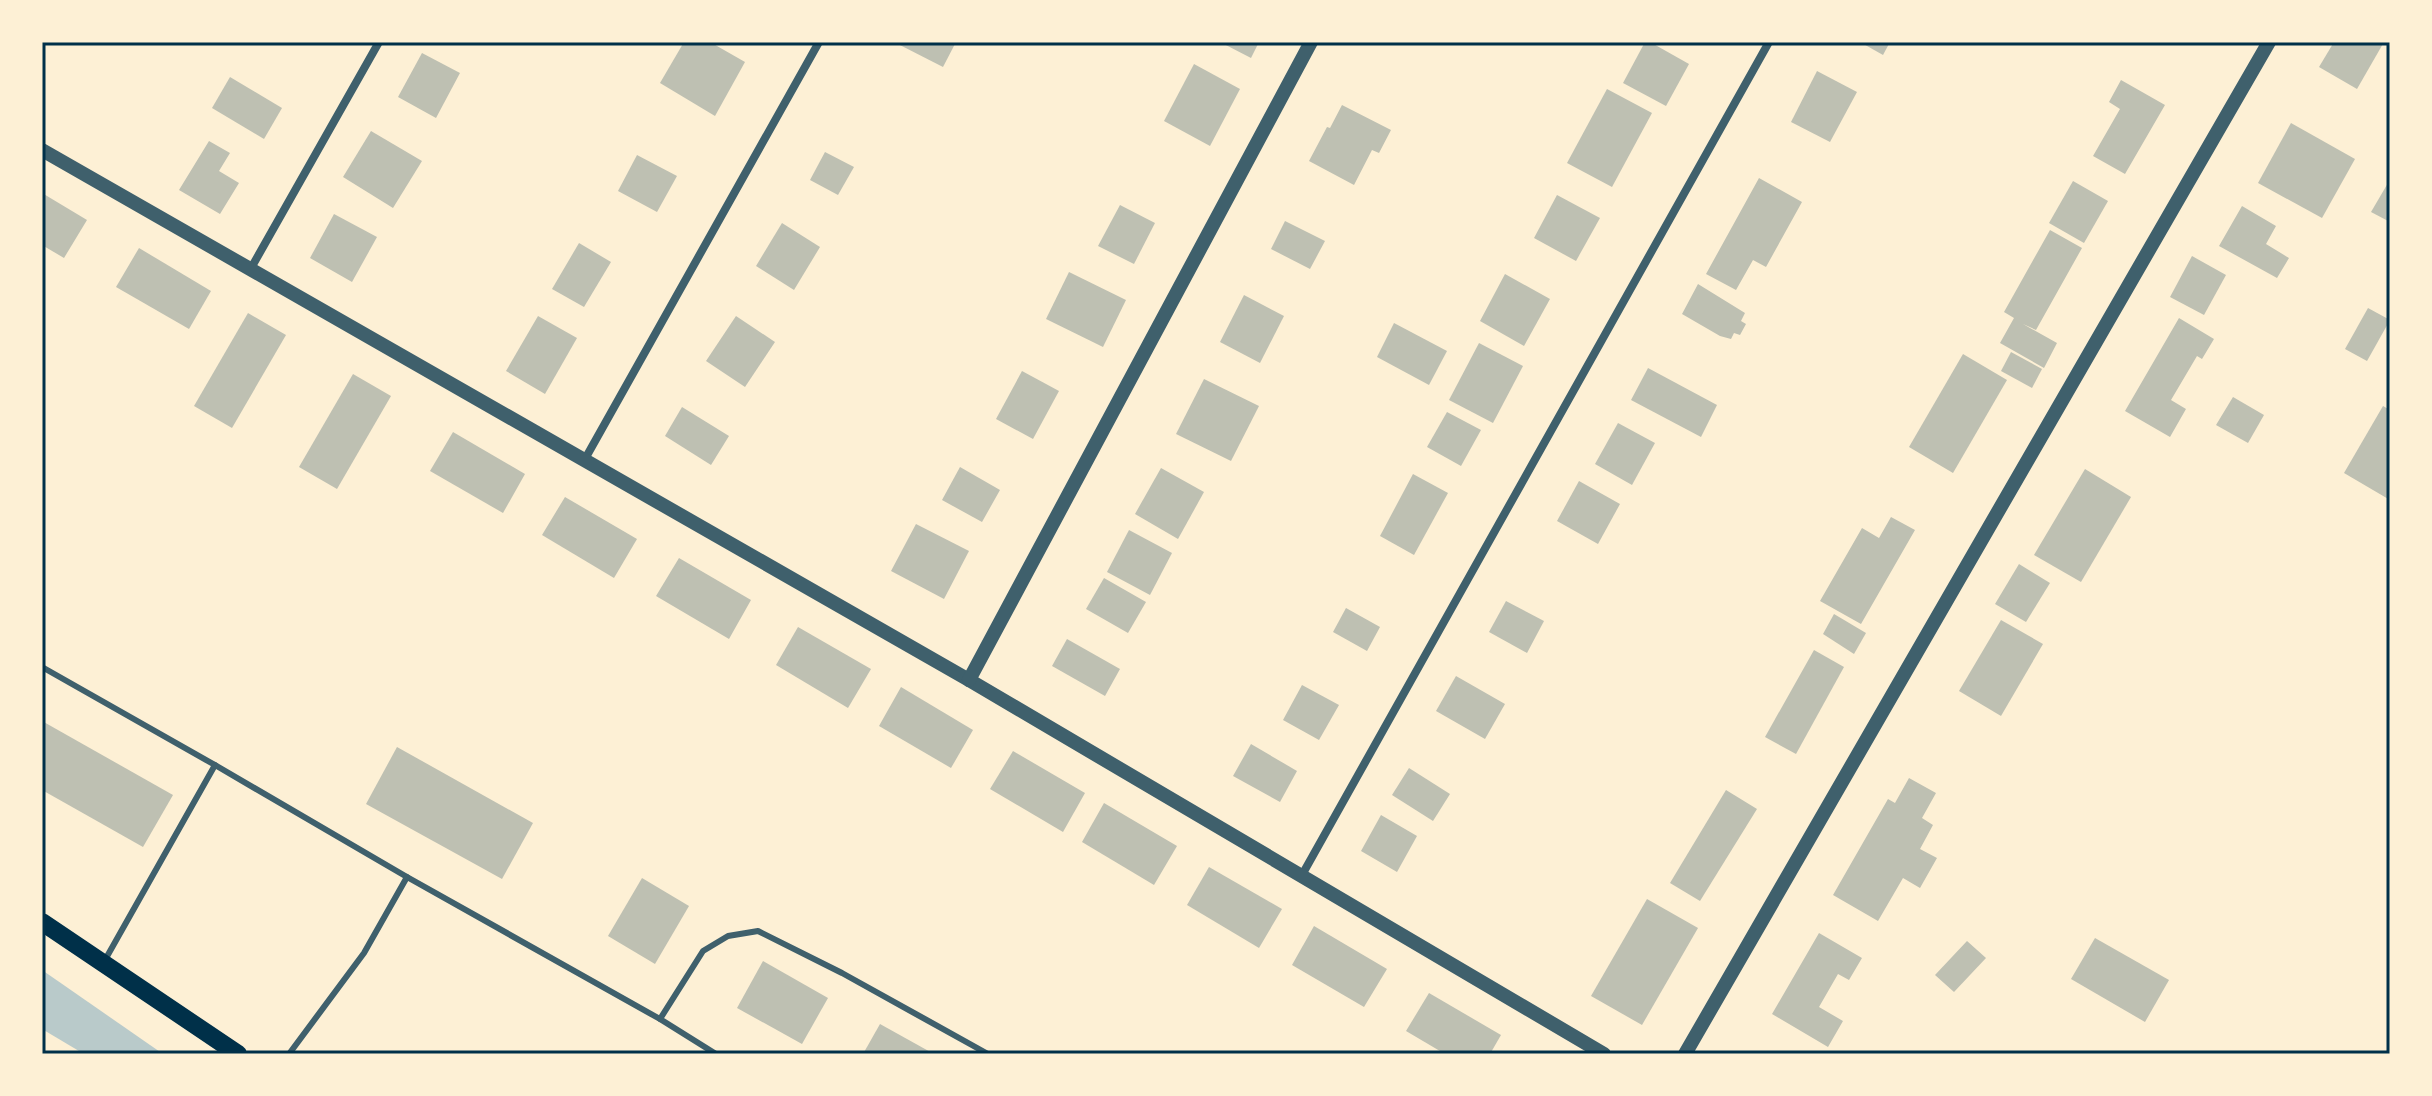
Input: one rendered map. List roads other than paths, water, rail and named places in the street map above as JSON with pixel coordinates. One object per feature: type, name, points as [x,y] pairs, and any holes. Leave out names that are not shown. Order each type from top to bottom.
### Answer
[{"type":"main road","points":[[42,922],[238,1054]]},
{"type":"street","points":[[250,270],[379,42]]},
{"type":"street","points":[[585,459],[819,42]]},
{"type":"street","points":[[969,680],[1311,42]]},
{"type":"street","points":[[1302,875],[1769,42]]},
{"type":"street","points":[[1685,1054],[2269,42]]},
{"type":"street","points":[[42,150],[969,680],[1604,1054]]},
{"type":"lane","points":[[42,667],[660,1019],[716,1054]]},
{"type":"lane","points":[[103,963],[215,765]]},
{"type":"lane","points":[[289,1054],[364,953],[407,877]]},
{"type":"lane","points":[[660,1019],[703,951],[728,936],[758,931],[842,973],[986,1053]]}]
